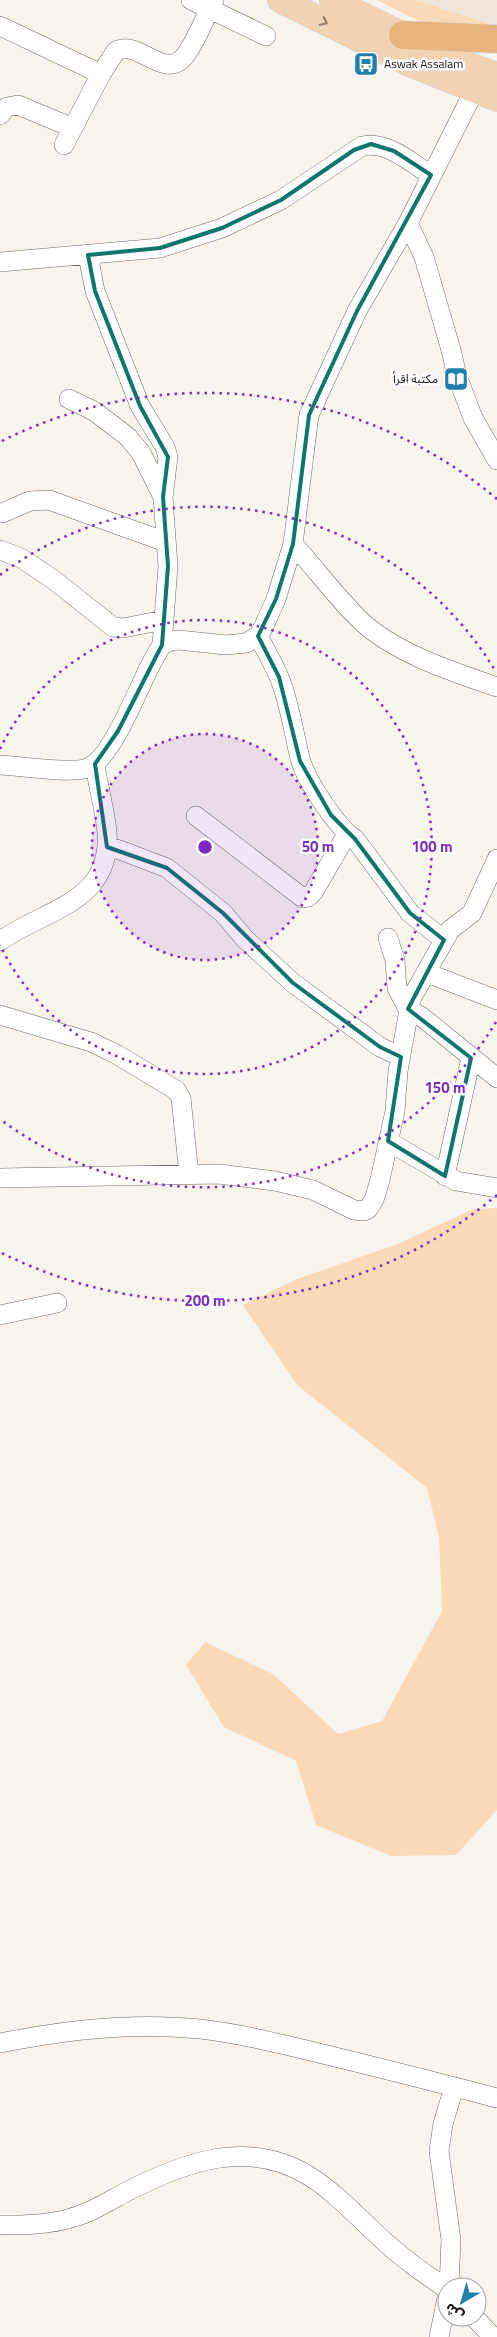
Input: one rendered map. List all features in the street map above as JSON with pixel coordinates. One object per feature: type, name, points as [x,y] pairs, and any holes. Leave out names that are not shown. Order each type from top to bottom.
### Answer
[{"type":"highway","points":[[403,35],[497,39]]},
{"type":"main road","points":[[280,0],[412,65],[486,95]]},
{"type":"main road","points":[[332,0],[473,67],[497,75]]},
{"type":"street","points":[[191,0],[211,5],[266,36]]},
{"type":"street","points":[[64,145],[114,53],[123,48],[167,64],[179,62],[187,53],[211,5]]},
{"type":"street","points":[[0,26],[101,74]]},
{"type":"street","points":[[162,645],[170,640],[179,640],[226,645],[246,643],[258,636],[276,599],[293,544],[309,415],[357,311],[408,223],[431,175],[486,95]]},
{"type":"street","points":[[0,115],[7,107],[18,105],[73,128]]},
{"type":"street","points":[[0,262],[160,248],[222,228],[281,200],[362,146],[371,144],[394,151],[431,175]]},
{"type":"street","points":[[408,223],[424,257],[457,376],[473,418],[497,460]]},
{"type":"street","points":[[0,765],[79,770],[95,764],[102,757],[118,732],[162,645],[168,566],[163,497],[167,468],[166,452],[140,406],[95,291],[88,255]]},
{"type":"street","points":[[69,399],[94,411],[128,437],[141,453],[163,497]]},
{"type":"street","points":[[2,513],[30,501],[49,500],[166,542]]},
{"type":"street","points":[[293,544],[347,606],[377,634],[424,658],[497,687]]},
{"type":"street","points":[[0,550],[21,558],[54,580],[113,627],[123,628],[164,620]]},
{"type":"street","points":[[258,636],[279,677],[291,715],[300,761],[331,815],[347,834],[355,839],[410,913],[444,940]]},
{"type":"street","points":[[0,941],[87,891],[99,875],[107,847],[105,818],[95,764]]},
{"type":"street","points":[[196,816],[303,898],[308,897],[314,891],[347,834]]},
{"type":"street","points":[[107,847],[120,850],[166,868],[224,913],[245,939],[293,983],[380,1047],[401,1057]]},
{"type":"street","points":[[0,1178],[219,1174],[276,1181],[313,1190],[354,1210],[364,1211],[368,1209],[374,1200],[395,1111],[401,1057],[411,999],[450,930],[472,913],[497,859]]},
{"type":"street","points":[[388,938],[395,960],[397,988],[408,1009],[422,1017],[497,1078]]},
{"type":"street","points":[[427,973],[497,1000]]},
{"type":"street","points":[[0,1015],[91,1042],[172,1086],[181,1098],[189,1175]]},
{"type":"street","points":[[445,1176],[471,1058]]},
{"type":"street","points":[[388,1141],[456,1181],[497,1188]]},
{"type":"street","points":[[0,1316],[57,1303]]},
{"type":"street","points":[[0,2043],[41,2035],[140,2027],[201,2029],[283,2044],[497,2098]]},
{"type":"street","points":[[449,2277],[451,2240],[439,2151],[443,2124],[454,2087]]},
{"type":"street","points":[[0,2225],[32,2225],[72,2218],[192,2162],[218,2157],[242,2156],[272,2161],[309,2176],[349,2208],[407,2261],[437,2281]]},
{"type":"street","points":[[484,2327],[493,2337]]},
{"type":"highlighted area","points":[[371,144],[394,151],[431,175],[357,311],[309,415],[293,544],[276,599],[258,636],[279,677],[300,761],[331,815],[355,839],[410,913],[444,940],[408,1009],[471,1058],[445,1176],[388,1141],[401,1057],[380,1047],[293,983],[223,913],[167,868],[107,847],[95,764],[118,731],[162,645],[168,566],[163,497],[168,457],[140,406],[95,291],[88,255],[160,248],[222,228],[281,200],[354,150]]},
{"type":"shaded area","points":[[377,0],[415,0],[490,24],[423,23]]},
{"type":"shaded area","points":[[415,0],[497,0],[497,25],[490,24]]},
{"type":"shaded area","points":[[497,1208],[497,1810],[456,1855],[391,1856],[316,1825],[296,1761],[224,1727],[186,1665],[205,1642],[273,1674],[338,1734],[382,1721],[442,1611],[439,1537],[427,1488],[297,1385],[243,1305],[297,1279],[395,1245],[474,1209]]},
{"type":"place","name":"Aswak Assalam","points":[[366,64]]},
{"type":"place","name":"مكتبة اقرأ","points":[[456,379]]}]
